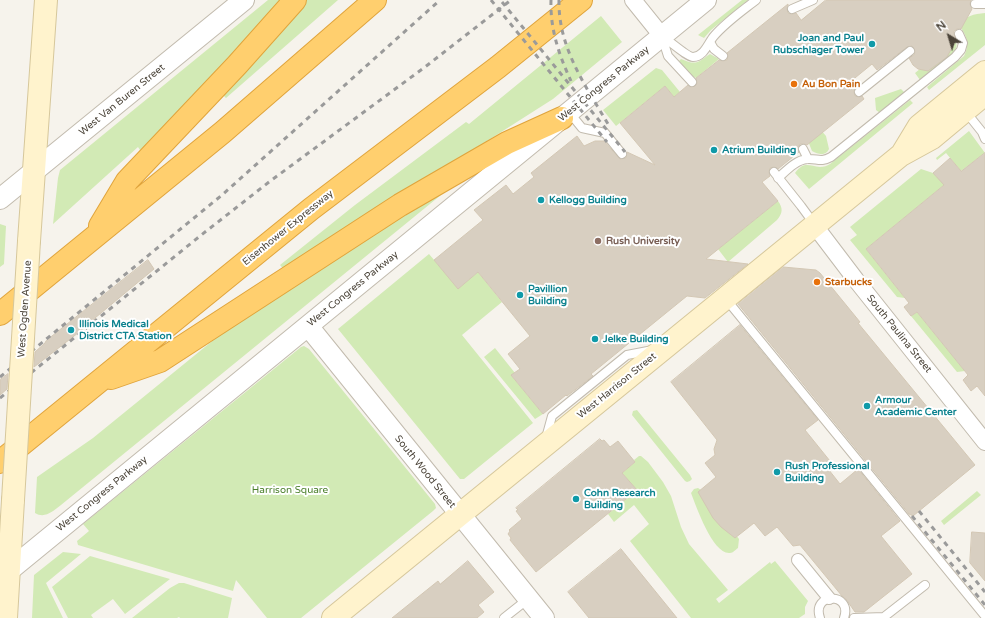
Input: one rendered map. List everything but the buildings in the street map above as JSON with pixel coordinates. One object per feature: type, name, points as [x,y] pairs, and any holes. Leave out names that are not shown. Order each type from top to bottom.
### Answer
[{"type":"highway","points":[[93,238],[127,181],[237,65],[295,0]]},
{"type":"highway","points":[[0,314],[223,132],[375,0]]},
{"type":"highway","name":"Eisenhower Expressway","points":[[0,462],[311,209],[498,67],[581,0]]},
{"type":"highway","points":[[97,383],[160,361],[400,205],[507,143],[566,115]]},
{"type":"main road","name":"West Ogden Avenue","points":[[6,618],[5,574],[13,500],[46,0]]},
{"type":"main road","name":"West Harrison Street","points":[[332,618],[902,155],[932,138],[984,73]]},
{"type":"main road","name":"West Harrison Street","points":[[959,104],[985,94]]},
{"type":"street","name":"West Van Buren Street","points":[[0,199],[244,0]]},
{"type":"street","points":[[633,0],[662,36]]},
{"type":"street","name":"West Congress Parkway","points":[[5,574],[706,0]]},
{"type":"street","name":"South Paulina Street","points":[[815,226],[985,442]]},
{"type":"street","name":"South Wood Street","points":[[308,326],[544,618]]},
{"type":"street","points":[[798,560],[829,598]]},
{"type":"lane","points":[[662,36],[679,48],[685,55],[693,57],[700,55],[726,24],[756,0]]},
{"type":"lane","points":[[792,9],[813,0]]},
{"type":"lane","points":[[975,4],[985,4]]},
{"type":"lane","points":[[815,226],[776,175],[808,159],[822,161],[831,157],[955,57],[961,50],[963,43],[958,34]]},
{"type":"lane","points":[[662,36],[668,56],[692,82]]},
{"type":"lane","points":[[710,42],[714,49],[723,56]]},
{"type":"lane","points":[[859,92],[910,52]]},
{"type":"lane","points":[[959,104],[984,135]]},
{"type":"lane","points":[[566,115],[582,128],[605,133],[622,154]]},
{"type":"lane","points":[[803,149],[808,159]]},
{"type":"lane","points":[[726,298],[985,616]]},
{"type":"lane","points":[[854,618],[884,617],[925,585]]},
{"type":"lane","points":[[820,618],[818,613],[820,606],[824,600],[829,598],[837,599],[844,605],[846,614],[844,618]]},
{"type":"lane","points":[[504,618],[528,599]]},
{"type":"green space","points":[[268,0],[284,0],[177,119],[140,150],[138,147],[53,224],[60,170]]},
{"type":"green space","points":[[305,0],[338,0],[226,98],[221,93]]},
{"type":"green space","points":[[742,0],[748,0],[711,30],[704,38],[698,35]]},
{"type":"green space","points":[[985,13],[985,45],[929,90],[927,87],[964,56],[966,52],[967,40],[959,25],[964,19],[970,16]]},
{"type":"green space","points":[[601,16],[622,42],[553,99],[285,271],[280,265],[355,205],[466,122],[469,124]]},
{"type":"green space","points":[[954,39],[956,46],[953,53],[920,80],[915,73],[946,48]]},
{"type":"green space","points":[[710,54],[719,59],[696,78],[691,75],[679,61],[681,59],[694,63]]},
{"type":"green space","points":[[656,68],[662,70],[680,92],[674,97],[665,86],[616,126],[603,110]]},
{"type":"green space","points":[[901,89],[905,93],[880,113],[876,110],[875,98]]},
{"type":"green space","points":[[910,100],[913,103],[809,189],[795,173],[801,167],[807,165],[821,167],[830,164]]},
{"type":"green space","points":[[820,129],[826,136],[829,149],[823,154],[812,151],[808,141]]},
{"type":"green space","points":[[969,131],[985,153],[961,171],[946,153],[937,160],[936,158]]},
{"type":"green space","points":[[921,169],[933,173],[937,177],[943,173],[949,181],[866,249],[905,298],[897,297],[850,240],[857,235],[850,227]]},
{"type":"green space","points":[[452,186],[61,505],[46,515],[39,515],[35,513],[37,477],[93,438],[216,338],[255,309],[387,224]]},
{"type":"green space","points":[[778,201],[782,210],[777,220],[728,262],[718,249]]},
{"type":"green space","points":[[0,224],[6,226],[4,264],[0,267]]},
{"type":"green space","points":[[429,254],[458,288],[478,272],[502,302],[462,335],[533,423],[464,479],[460,479],[338,329]]},
{"type":"green space","points":[[917,312],[965,371],[957,372],[911,316]]},
{"type":"green space","name":"Harrison Square","points":[[304,346],[309,349],[435,504],[436,508],[433,511],[301,618],[267,618],[236,580],[233,591],[78,545],[77,541],[89,531],[83,524]]},
{"type":"green space","points":[[495,348],[515,373],[512,376],[543,414],[535,419],[484,357]]},
{"type":"green space","points":[[637,410],[690,475],[692,479],[690,481],[685,481],[632,415],[633,411]]},
{"type":"green space","points":[[639,456],[648,462],[663,482],[671,496],[681,527],[689,544],[728,590],[716,599],[719,603],[770,562],[771,564],[775,561],[808,601],[805,607],[805,614],[799,618],[691,618],[630,541],[649,524],[634,505],[614,522],[608,514],[636,490],[622,473],[635,462],[634,460]]},
{"type":"green space","points":[[698,488],[739,539],[738,548],[732,552],[724,552],[717,546],[706,529],[691,493],[694,489]]},
{"type":"green space","points":[[977,491],[981,495],[944,525],[941,521]]},
{"type":"green space","points":[[63,552],[81,554],[46,583],[63,618],[32,618],[34,575]]},
{"type":"green space","points":[[90,556],[170,579],[125,614],[113,599],[91,615],[93,618],[68,618],[52,587]]},
{"type":"green space","points":[[179,583],[184,583],[232,598],[228,618],[132,618],[170,588]]},
{"type":"railway","points":[[0,377],[222,195],[440,0]]},
{"type":"railway","points":[[491,0],[607,142]]},
{"type":"railway","points":[[0,398],[269,182],[425,67],[511,0]]},
{"type":"railway","points":[[551,0],[552,21],[556,42],[571,81]]},
{"type":"railway","points":[[559,0],[563,34],[568,50],[582,80],[608,124]]},
{"type":"railway","points":[[502,2],[625,152]]},
{"type":"railway","points":[[919,511],[985,592]]},
{"type":"railway","points":[[912,516],[985,605]]},
{"type":"place","name":"Joan and Paul Rubschlager Tower","points":[[872,44]]},
{"type":"place","name":"Au Bon Pain","points":[[794,84]]},
{"type":"place","name":"Atrium Building","points":[[714,150]]},
{"type":"place","name":"Kellogg Building","points":[[541,200]]},
{"type":"place","name":"Rush University","points":[[598,241]]},
{"type":"place","name":"Starbucks","points":[[817,282]]},
{"type":"place","name":"Pavillion Building","points":[[520,295]]},
{"type":"place","name":"Illinois Medical District CTA Station","points":[[71,330]]},
{"type":"place","name":"Jelke Building","points":[[595,339]]},
{"type":"place","name":"Armour Academic Center","points":[[867,406]]},
{"type":"place","name":"Rush Professional Building","points":[[777,472]]},
{"type":"place","name":"Cohn Research Building","points":[[576,499]]}]
